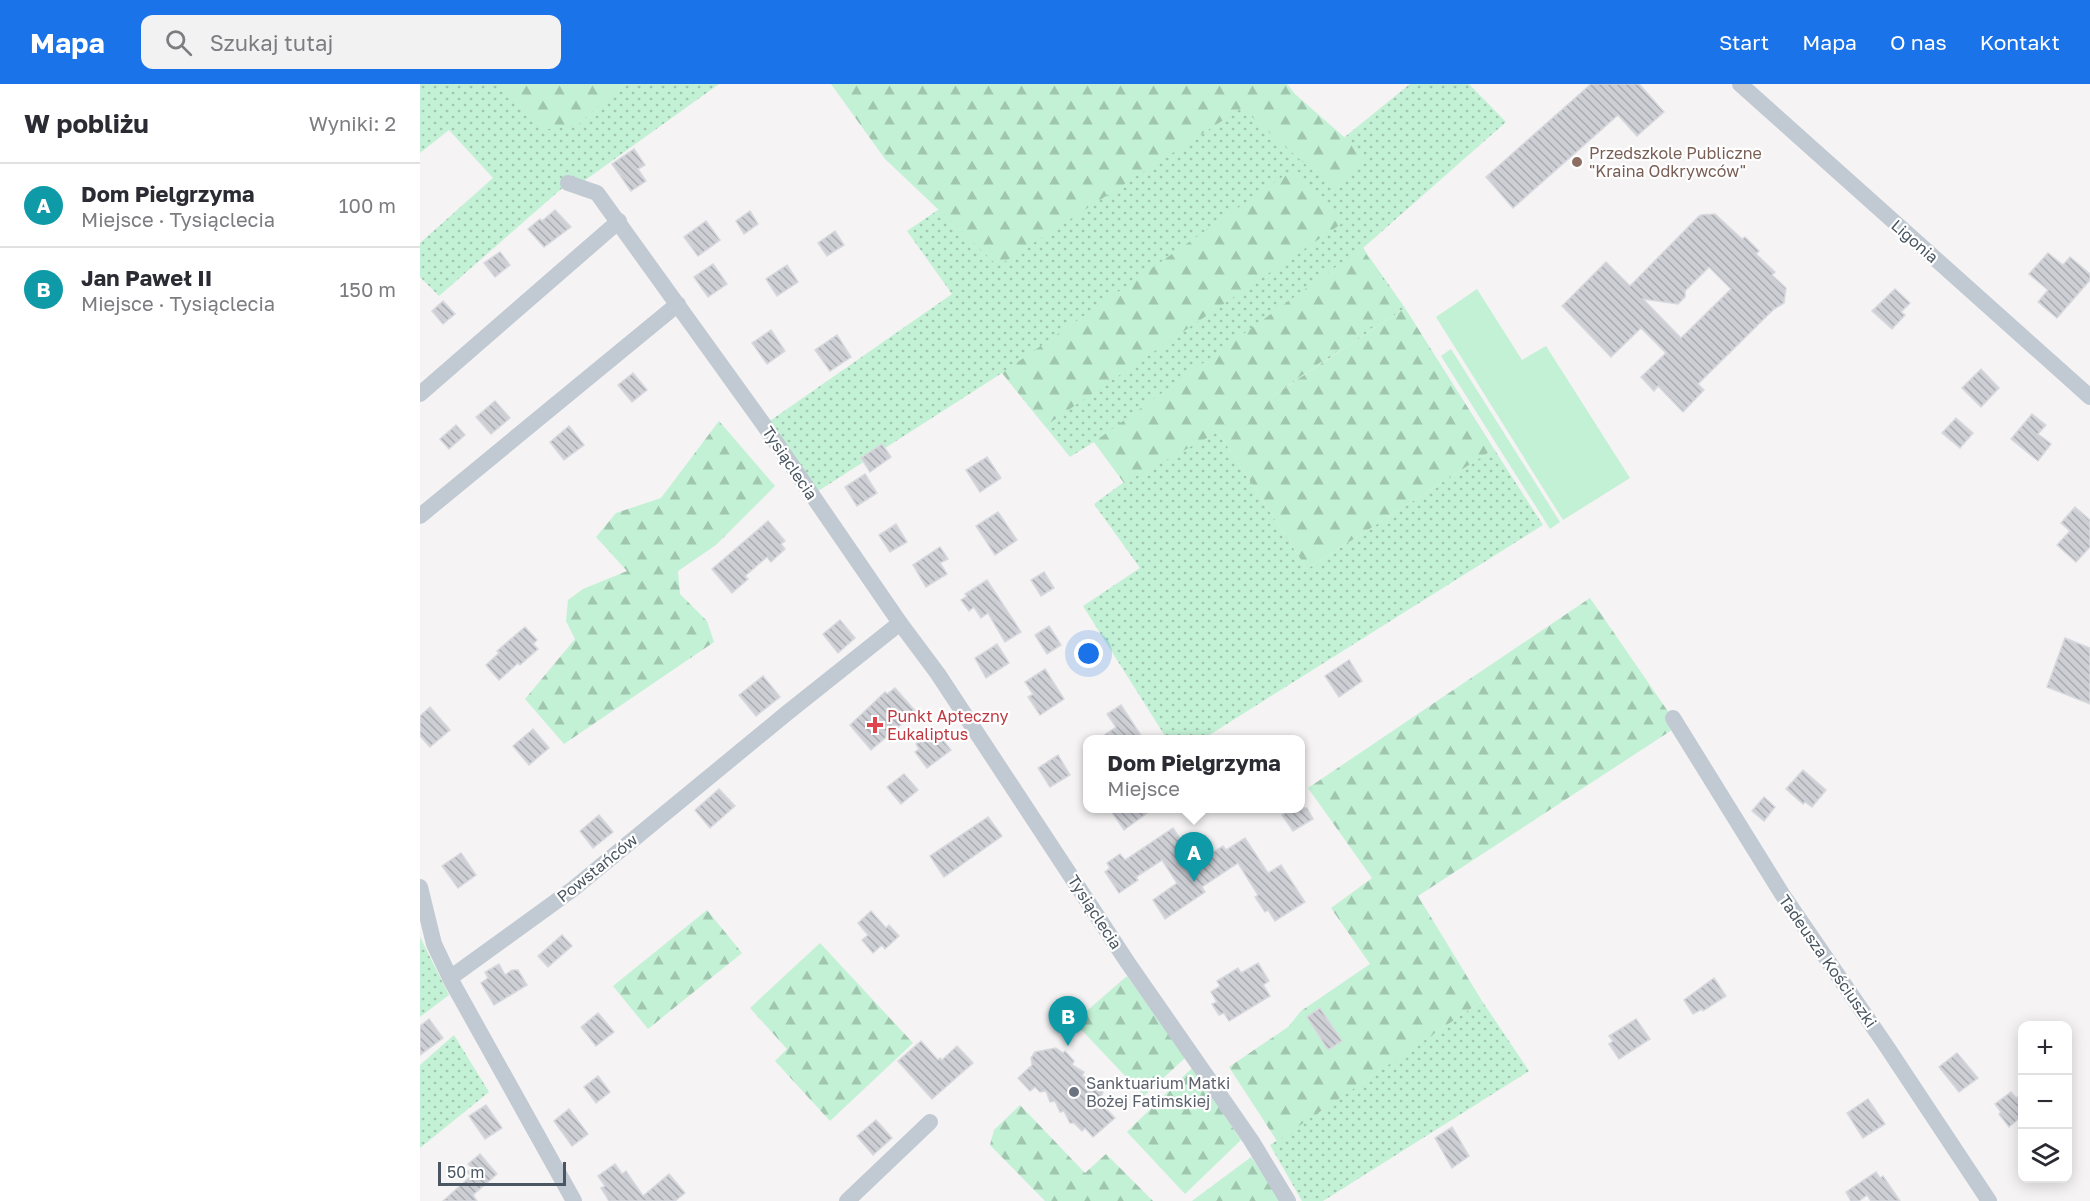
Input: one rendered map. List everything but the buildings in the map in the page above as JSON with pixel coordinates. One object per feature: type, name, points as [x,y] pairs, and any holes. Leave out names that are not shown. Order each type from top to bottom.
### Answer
[{"type":"street","name":"Ligonia","points":[[1740,84],[2090,397]]},
{"type":"street","name":"Tysiąclecia","points":[[568,183],[597,193],[764,425],[900,623],[938,674],[1128,963],[1251,1140],[1288,1201]]},
{"type":"street","points":[[420,394],[619,221]]},
{"type":"street","points":[[420,516],[678,304]]},
{"type":"street","name":"Powstańców","points":[[450,978],[573,889],[900,623]]},
{"type":"street","name":"Tadeusza Kościuszki","points":[[1673,718],[1782,894],[1989,1201]]},
{"type":"street","points":[[421,897],[434,944],[450,978],[574,1201]]},
{"type":"street","points":[[848,1201],[930,1122]]},
{"type":"green space","points":[[420,84],[719,84],[577,186],[568,183],[439,296],[420,277],[420,243],[493,178],[449,130],[420,153]]},
{"type":"green space","points":[[498,84],[625,84],[615,90],[578,125],[542,130]]},
{"type":"green space","points":[[831,84],[1287,84],[1295,94],[1368,158],[1332,188],[1242,108],[998,266],[885,159]]},
{"type":"green space","points":[[1263,84],[1325,153],[1410,84],[1469,84],[1506,122],[1363,248],[1405,308],[1218,432],[1307,569],[1494,449],[1543,525],[1209,735],[1164,735],[1083,606],[1140,568],[1094,504],[1124,482],[1094,442],[1070,457],[1002,373],[812,495],[764,425],[952,294],[907,231],[954,199]]},
{"type":"green space","points":[[1295,168],[1341,224],[1045,426],[1002,373]]},
{"type":"green space","points":[[1362,248],[1401,306],[1268,399],[1405,308],[1494,449],[1307,569],[1218,432],[1124,483],[1094,442]]},
{"type":"green space","points":[[1477,289],[1522,360],[1546,346],[1630,478],[1563,520],[1436,317]]},
{"type":"green space","points":[[1451,349],[1560,522],[1550,529],[1441,356]]},
{"type":"green space","points":[[719,421],[775,486],[716,545],[678,571],[680,594],[707,621],[714,642],[564,744],[525,699],[575,639],[566,621],[568,600],[583,589],[627,571],[596,537],[616,513],[661,498]]},
{"type":"green space","points":[[1590,598],[1678,726],[1418,896],[1482,1001],[1277,1141],[1229,1067],[1288,1027],[1301,1011],[1370,964],[1331,908],[1372,878],[1308,788]]},
{"type":"green space","points":[[707,910],[742,953],[648,1029],[613,986]]},
{"type":"green space","points":[[420,937],[449,995],[420,1017]]},
{"type":"green space","points":[[820,943],[913,1043],[830,1121],[775,1061],[787,1049],[750,1008]]},
{"type":"green space","points":[[1127,976],[1185,1058],[1144,1096],[1074,1022]]},
{"type":"green space","points":[[1482,1001],[1529,1071],[1323,1201],[1302,1201],[1270,1145]]},
{"type":"green space","points":[[454,1035],[489,1092],[420,1148],[420,1065]]},
{"type":"green space","points":[[1192,1068],[1241,1140],[1185,1194],[1127,1132]]},
{"type":"green space","points":[[1020,1105],[1085,1173],[1106,1154],[1153,1201],[1045,1201],[990,1145],[994,1130]]},
{"type":"green space","points":[[1251,1157],[1281,1201],[1192,1201]]},
{"type":"place","name":"Przedszkole Publiczne \"Kraina Odkrywców\"","points":[[1577,162]]},
{"type":"place","name":"Punkt Apteczny Eukaliptus","points":[[875,725]]},
{"type":"place","name":"Dom Pielgrzyma","points":[[1194,882]]},
{"type":"place","name":"Jan Paweł II","points":[[1068,1046]]},
{"type":"place","name":"Sanktuarium Matki Bożej Fatimskiej","points":[[1074,1092]]}]
